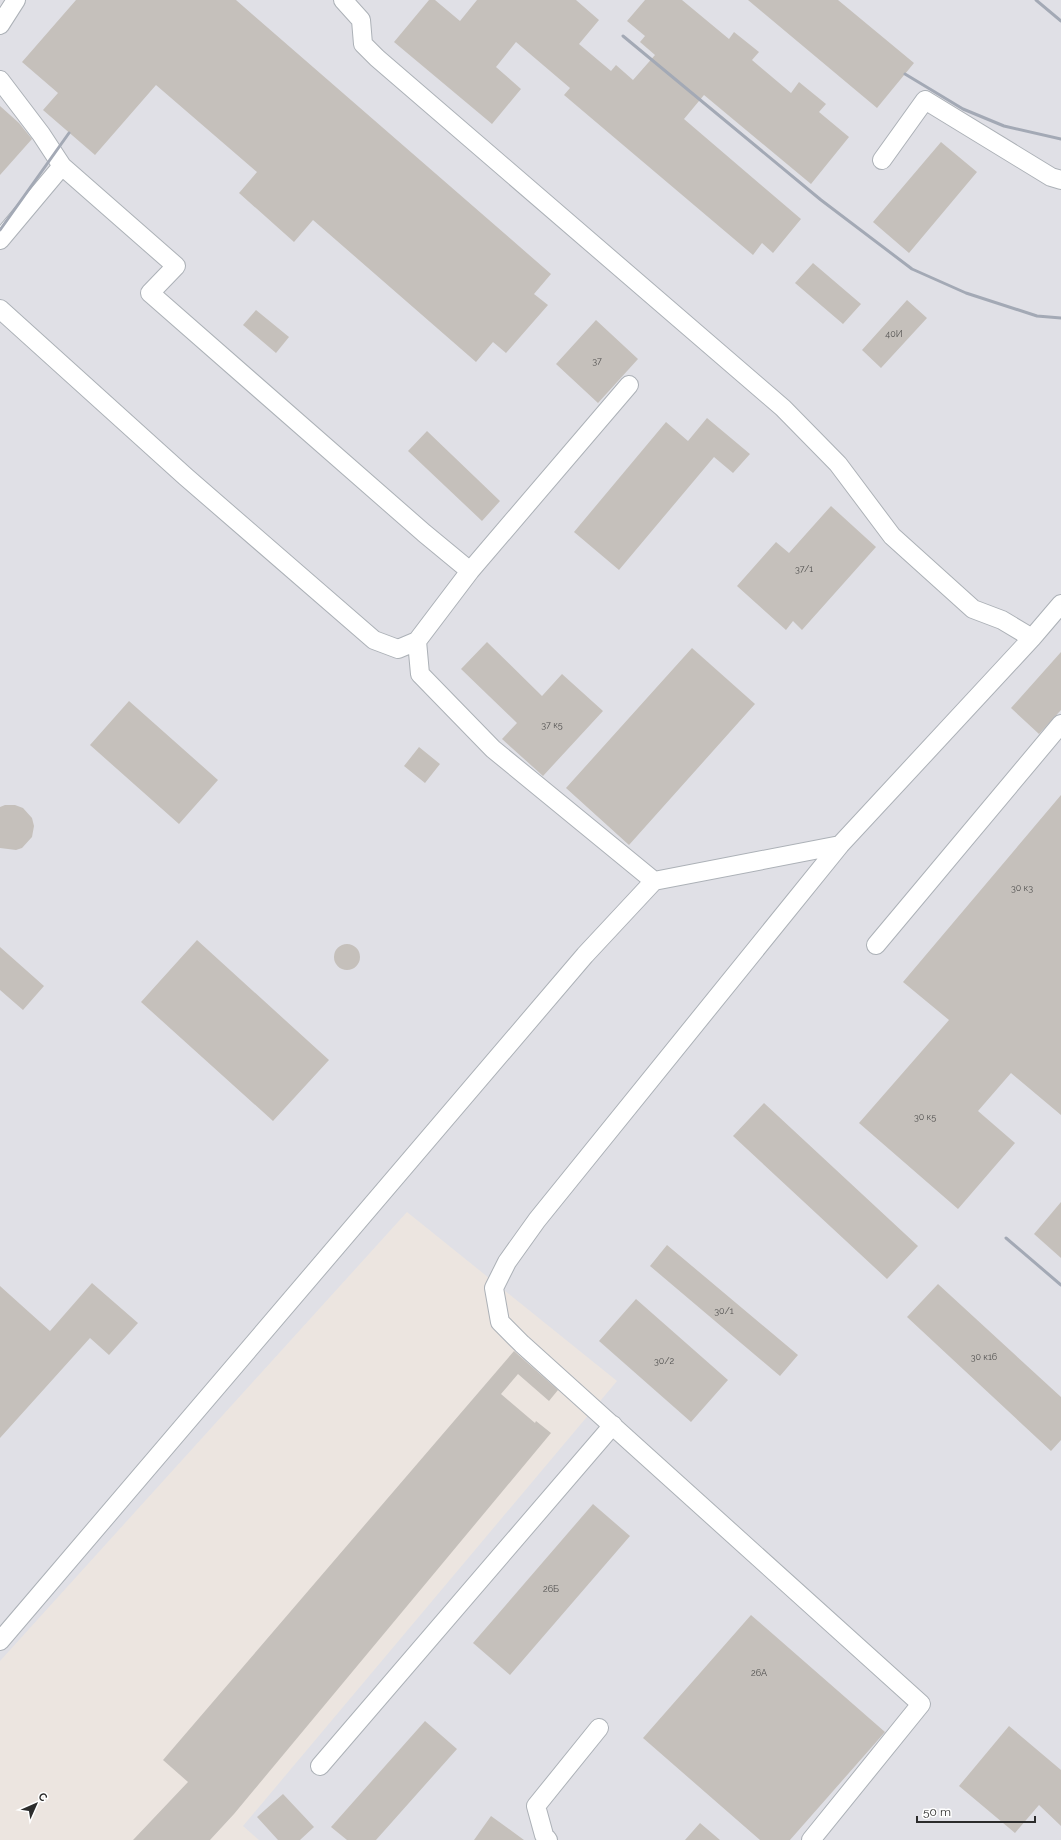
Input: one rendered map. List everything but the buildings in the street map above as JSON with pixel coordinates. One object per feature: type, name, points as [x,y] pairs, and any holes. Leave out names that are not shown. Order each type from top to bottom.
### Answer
[{"type":"street","points":[[0,25],[16,0]]},
{"type":"street","points":[[343,0],[360,20],[363,44],[377,58],[783,408],[838,464],[892,536],[973,609],[1002,620],[1032,638]]},
{"type":"street","points":[[0,80],[41,134],[62,166],[176,266],[150,293],[424,534],[470,571]]},
{"type":"street","points":[[882,160],[925,100],[1051,177],[1061,180]]},
{"type":"street","points":[[0,240],[62,166]]},
{"type":"street","points":[[0,309],[186,477],[374,640],[398,649],[417,641],[470,571],[629,385]]},
{"type":"street","points":[[810,1840],[921,1704],[500,1322],[494,1288],[507,1262],[537,1220],[840,845],[1032,638],[1061,604]]},
{"type":"street","points":[[417,641],[420,674],[488,743],[654,881]]},
{"type":"street","points":[[876,945],[1061,724]]},
{"type":"street","points":[[0,1641],[580,961],[654,881],[840,845]]},
{"type":"street","points":[[320,1766],[613,1425]]},
{"type":"street","points":[[548,1840],[544,1835],[536,1806],[599,1728]]},
{"type":"shaded area","points":[[0,0],[1061,0],[1061,1840],[259,1840],[243,1826],[617,1381],[407,1212],[0,1661]]},
{"type":"railway","points":[[1036,0],[1061,21]]},
{"type":"railway","points":[[623,36],[821,200],[912,269],[966,293],[1037,316],[1061,318]]},
{"type":"railway","points":[[905,74],[963,109],[1004,126],[1061,139]]},
{"type":"railway","points":[[0,230],[69,133]]},
{"type":"railway","points":[[1006,1238],[1061,1285]]}]
